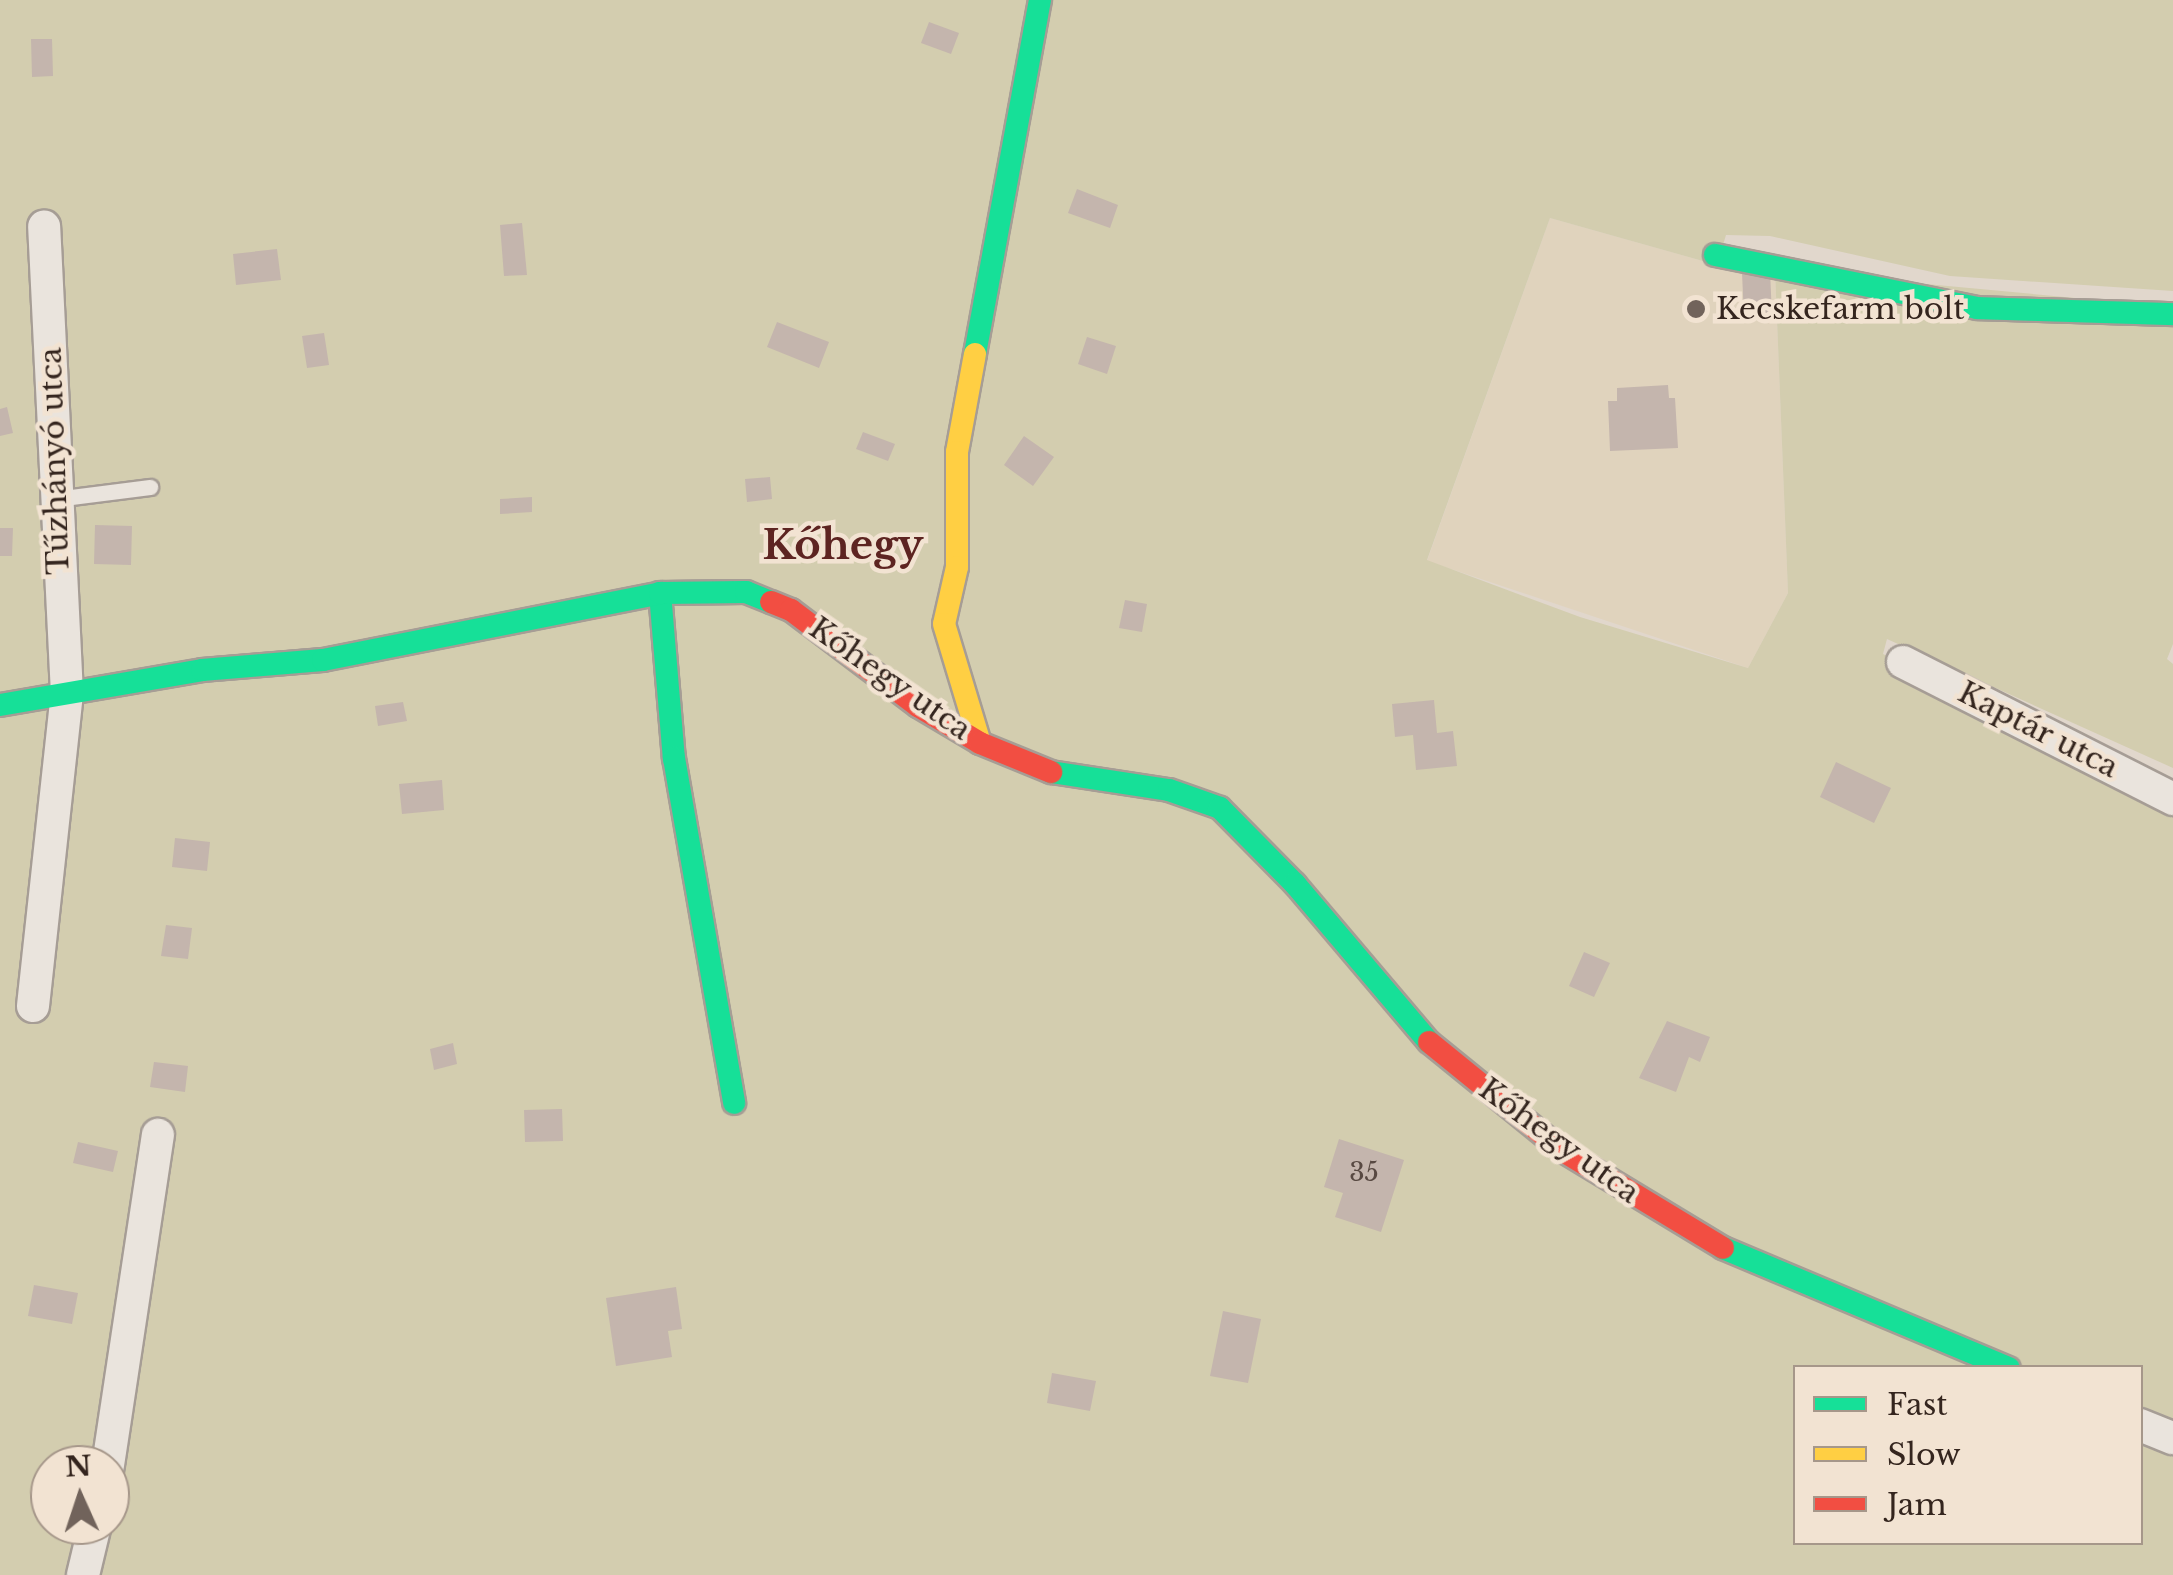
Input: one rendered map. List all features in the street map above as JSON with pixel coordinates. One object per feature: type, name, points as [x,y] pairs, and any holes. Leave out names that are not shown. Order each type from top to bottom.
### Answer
[{"type":"street","points":[[980,743],[944,624],[957,566],[957,452],[1040,0]]},
{"type":"street","name":"Tűzhányó utca","points":[[33,1006],[66,694],[44,227]]},
{"type":"street","points":[[1716,255],[1978,308],[2173,314]]},
{"type":"street","name":"Kőhegy utca","points":[[0,705],[202,670],[323,660],[660,593],[746,592],[790,610],[980,743],[1050,772],[1170,790],[1220,808],[1295,884],[1409,1026],[1563,1151],[1668,1220],[1767,1270],[2002,1365]]},
{"type":"street","points":[[660,593],[674,758],[734,1104]]},
{"type":"street","name":"Kaptár utca","points":[[1902,662],[2173,799]]},
{"type":"street","points":[[111,1445],[158,1135]]},
{"type":"street","points":[[2143,1426],[2173,1438]]},
{"type":"street","points":[[83,1575],[90,1545]]},
{"type":"lane","points":[[55,500],[150,487]]},
{"type":"shaded area","points":[[0,0],[2173,0],[2173,291],[1950,276],[1770,236],[1726,235],[1717,265],[1550,218],[1427,560],[1580,617],[1748,668],[1788,593],[1775,270],[2173,307],[2173,644],[2167,659],[2173,664],[2173,768],[1887,639],[1883,654],[2173,789],[2173,1575],[0,1575]]},
{"type":"shaded area","points":[[1550,218],[1717,265],[1775,270],[1788,593],[1748,668],[1427,561]]},
{"type":"building","points":[[929,22],[959,33],[951,54],[921,43]]},
{"type":"building","points":[[31,39],[52,39],[53,76],[32,77]]},
{"type":"building","points":[[1077,189],[1118,205],[1110,228],[1068,213]]},
{"type":"building","points":[[522,223],[527,275],[504,276],[500,225]]},
{"type":"building","points":[[277,249],[281,280],[236,285],[233,254]]},
{"type":"building","points":[[1770,271],[1772,316],[1744,317],[1742,273]]},
{"type":"building","points":[[777,322],[829,342],[819,368],[767,347]]},
{"type":"building","points":[[324,333],[329,365],[307,368],[302,336]]},
{"type":"building","points":[[1087,337],[1116,346],[1107,374],[1078,364]]},
{"type":"building","points":[[1668,385],[1669,398],[1675,398],[1678,448],[1610,451],[1608,401],[1617,401],[1617,388]]},
{"type":"building","points":[[7,407],[13,433],[0,436],[0,409]]},
{"type":"building","points":[[863,432],[895,444],[888,461],[856,449]]},
{"type":"building","points":[[1024,436],[1054,457],[1033,486],[1004,465]]},
{"type":"building","points":[[770,477],[772,499],[747,502],[745,479]]},
{"type":"building","points":[[532,497],[532,512],[500,514],[500,499]]},
{"type":"building","points":[[95,525],[132,526],[131,565],[94,564]]},
{"type":"building","points":[[0,528],[13,528],[12,556],[0,556]]},
{"type":"building","points":[[1125,600],[1147,604],[1142,632],[1119,628]]},
{"type":"building","points":[[1434,700],[1437,733],[1453,731],[1457,766],[1416,770],[1413,735],[1395,737],[1392,704]]},
{"type":"building","points":[[403,702],[407,721],[378,726],[375,706]]},
{"type":"building","points":[[1836,762],[1891,788],[1874,823],[1820,797]]},
{"type":"building","points":[[442,780],[444,810],[402,814],[399,784]]},
{"type":"building","points":[[175,838],[210,842],[207,871],[172,867]]},
{"type":"building","points":[[166,925],[192,928],[188,959],[161,956]]},
{"type":"building","points":[[1584,952],[1610,963],[1594,997],[1569,986]]},
{"type":"building","points":[[1667,1021],[1710,1037],[1700,1062],[1689,1057],[1676,1092],[1639,1078]]},
{"type":"building","points":[[453,1043],[457,1064],[434,1070],[430,1049]]},
{"type":"building","points":[[154,1062],[188,1066],[185,1092],[150,1087]]},
{"type":"building","points":[[562,1109],[563,1141],[525,1142],[524,1110]]},
{"type":"building","points":[[1339,1139],[1404,1160],[1381,1232],[1335,1217],[1343,1193],[1324,1187]]},
{"type":"building","points":[[78,1142],[118,1151],[113,1172],[73,1163]]},
{"type":"building","points":[[34,1285],[78,1293],[72,1324],[28,1316]]},
{"type":"building","points":[[676,1287],[682,1329],[668,1331],[672,1357],[616,1366],[606,1298]]},
{"type":"building","points":[[1223,1311],[1261,1319],[1248,1383],[1210,1376]]},
{"type":"building","points":[[1052,1373],[1096,1381],[1090,1411],[1047,1403]]},
{"type":"traffic: fast","points":[[975,354],[1040,0]]},
{"type":"traffic: fast","points":[[1715,255],[1977,308],[2173,314]]},
{"type":"traffic: fast","points":[[0,705],[202,670],[323,660],[660,593],[746,592],[771,602]]},
{"type":"traffic: fast","points":[[660,593],[674,758],[734,1103]]},
{"type":"traffic: fast","points":[[1051,772],[1169,790],[1220,808],[1295,884],[1429,1042]]},
{"type":"traffic: fast","points":[[1723,1248],[2002,1365]]},
{"type":"traffic: slow","points":[[975,354],[957,452],[957,567],[944,624],[980,743]]},
{"type":"traffic: jam","points":[[771,602],[791,610],[918,706],[980,743],[1051,772]]},
{"type":"traffic: jam","points":[[1429,1042],[1563,1151],[1723,1248]]},
{"type":"place","name":"Kecskefarm bolt","points":[[1696,309]]},
{"type":"district","name":"Kőhegy","points":[[843,545]]}]
